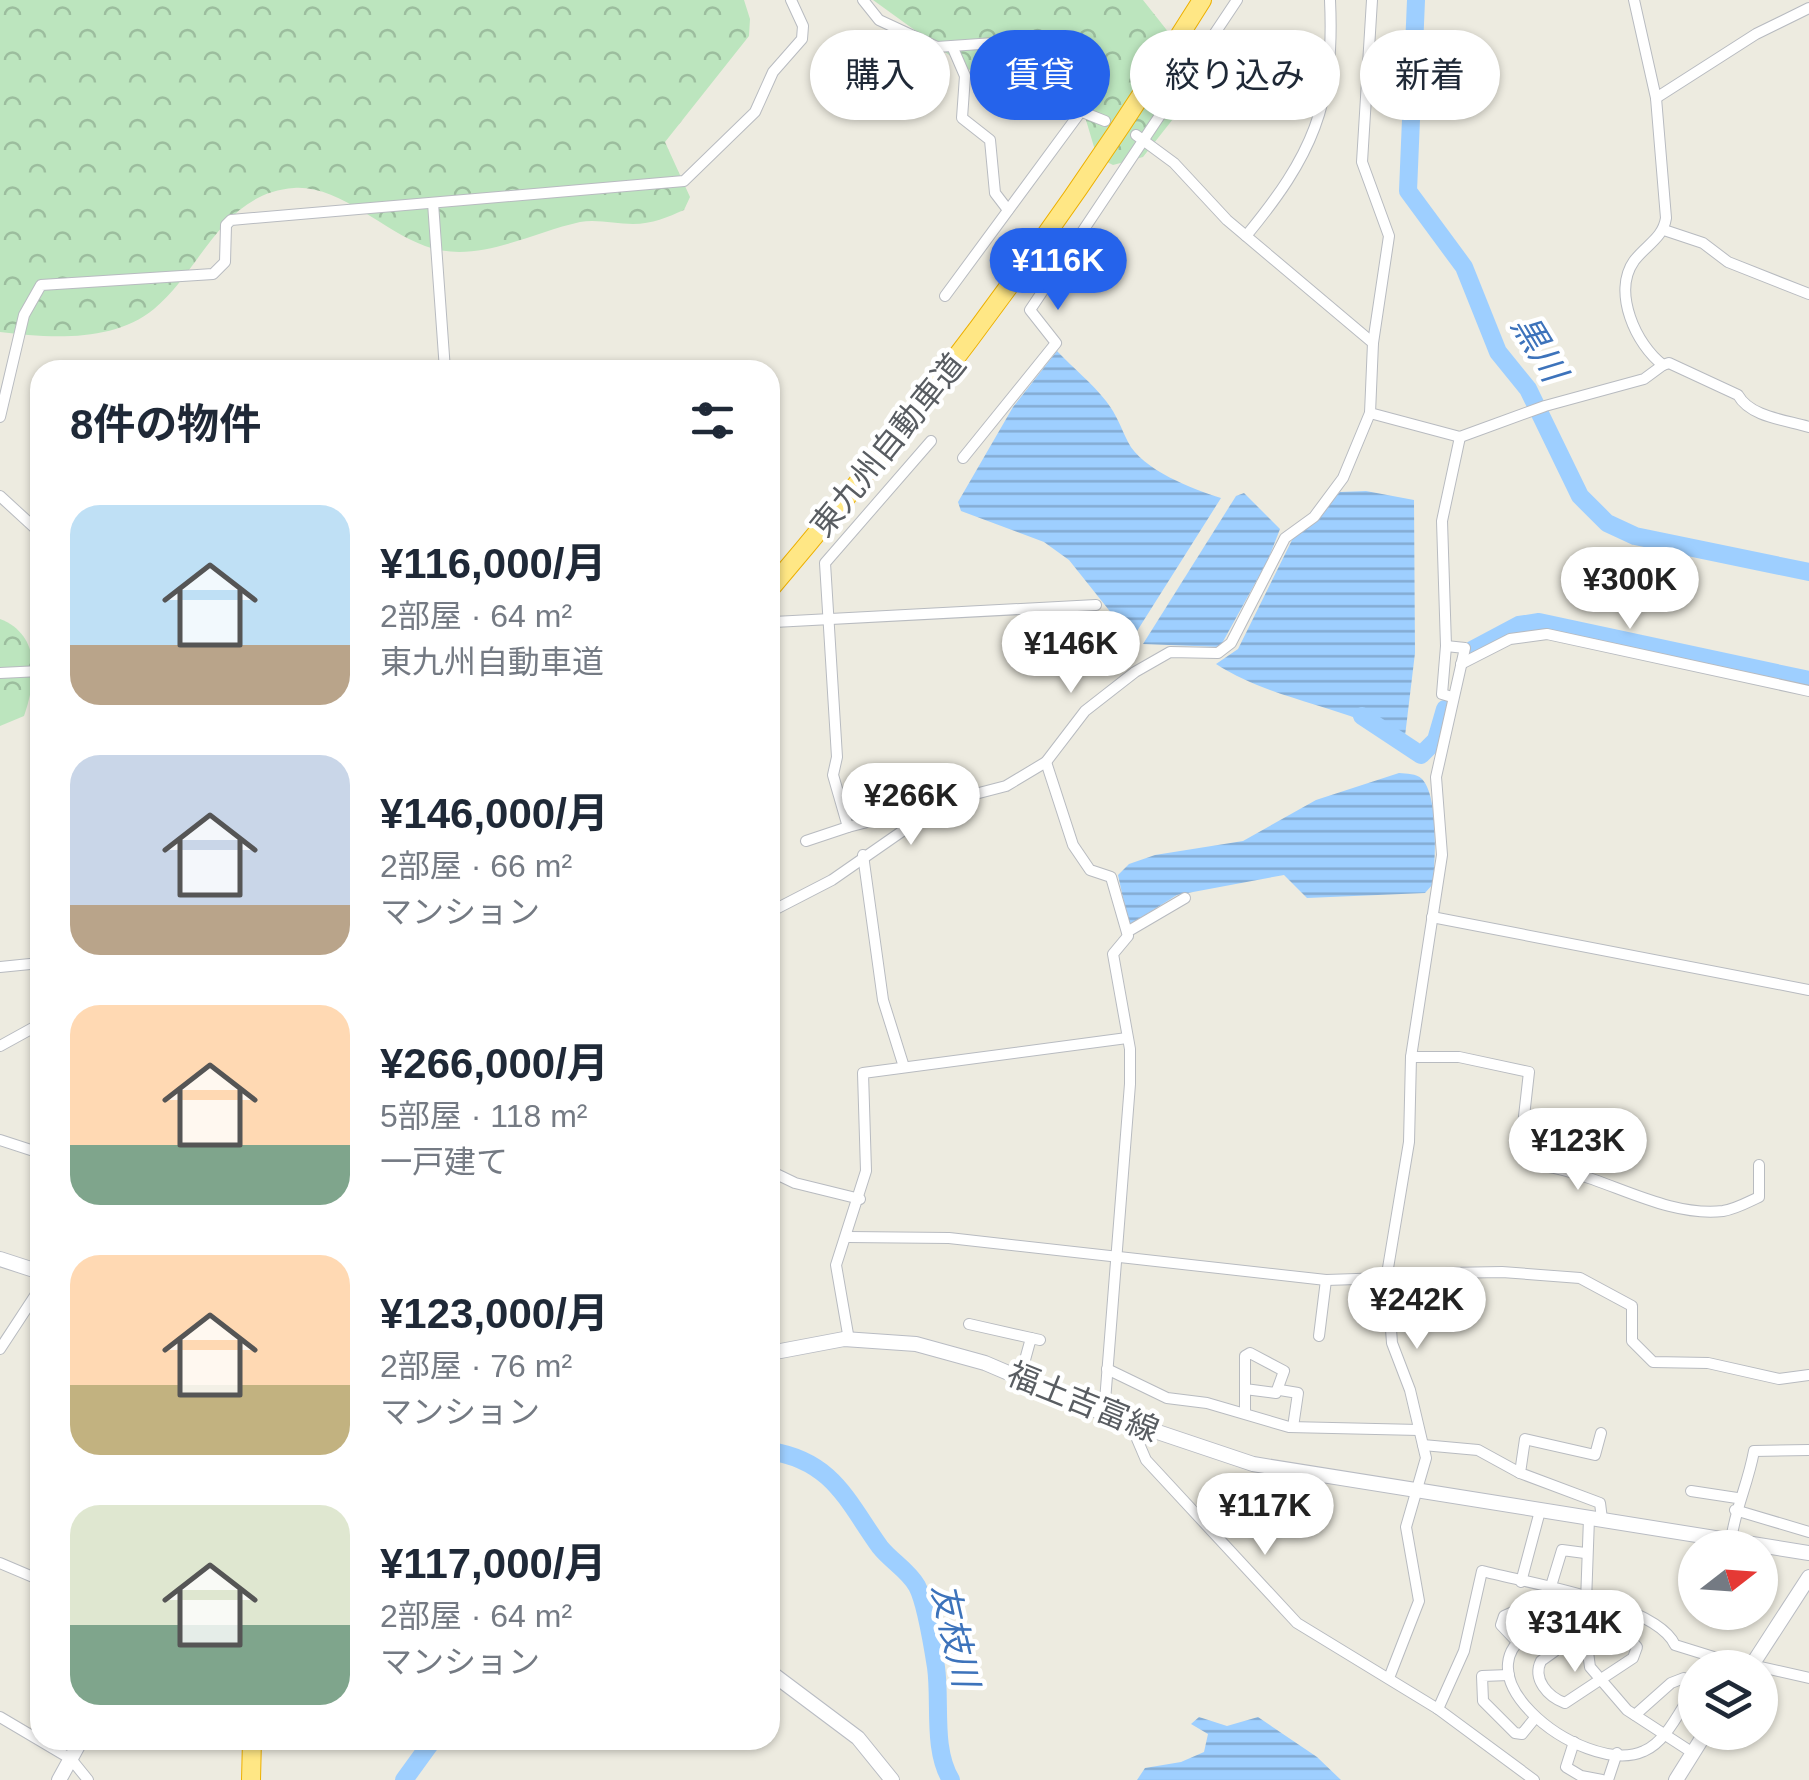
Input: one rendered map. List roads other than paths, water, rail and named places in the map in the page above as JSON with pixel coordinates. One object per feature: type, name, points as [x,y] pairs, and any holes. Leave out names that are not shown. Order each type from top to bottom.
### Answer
[{"type":"highway","name":"東九州自動車道","points":[[780,577],[885,452],[1001,302],[1202,0]]},
{"type":"highway","points":[[250,1780],[252,1750]]},
{"type":"main road","points":[[0,1259],[30,1269]]},
{"type":"main road","name":"福土吉富線","points":[[780,1351],[849,1340],[916,1344],[1253,1464],[1678,1531]]},
{"type":"main road","name":"福土吉富線","points":[[1778,1548],[1809,1553]]},
{"type":"main road","points":[[1761,1650],[1809,1577]]},
{"type":"main road","points":[[780,1680],[858,1738],[892,1780]]},
{"type":"main road","points":[[59,1780],[76,1750]]},
{"type":"main road","points":[[1676,1780],[1695,1750]]},
{"type":"street","points":[[0,417],[24,315],[41,285],[212,274],[225,262],[226,226],[231,220],[684,180],[755,112],[773,72],[795,50],[802,26],[791,0]]},
{"type":"street","points":[[864,0],[879,20],[937,47],[970,45]]},
{"type":"street","points":[[963,458],[1056,343],[1030,310],[1148,140],[1237,0]]},
{"type":"street","points":[[1246,236],[1298,169],[1311,138],[1328,71],[1330,0]]},
{"type":"street","points":[[806,841],[912,808],[938,806],[1006,786],[1046,762],[1085,710],[1135,672],[1170,652],[1218,653],[1231,642],[1285,538],[1314,517],[1343,478],[1370,412],[1373,343],[1389,236],[1362,162],[1372,0]]},
{"type":"street","points":[[1634,0],[1656,98],[1666,184],[1664,230],[1633,262],[1624,300],[1650,355],[1663,365]]},
{"type":"street","points":[[1656,98],[1756,34],[1809,8]]},
{"type":"street","points":[[952,46],[966,76],[962,118],[990,140],[995,193],[1008,210]]},
{"type":"street","points":[[945,296],[1075,120]]},
{"type":"street","points":[[1136,135],[1148,140],[1246,236],[1373,343]]},
{"type":"street","points":[[432,203],[444,360]]},
{"type":"street","points":[[1664,230],[1703,243],[1728,262],[1809,294]]},
{"type":"street","points":[[1370,412],[1427,432],[1460,437],[1546,406],[1644,379],[1669,363],[1738,395],[1744,405],[1809,427]]},
{"type":"street","points":[[1452,696],[1442,694],[1446,646],[1442,521],[1460,437]]},
{"type":"street","points":[[848,827],[834,775],[837,756],[825,563],[931,441]]},
{"type":"street","points":[[0,496],[30,524]]},
{"type":"street","points":[[780,622],[1096,606]]},
{"type":"street","points":[[1462,664],[1510,639],[1547,634],[1809,691]]},
{"type":"street","points":[[1390,1678],[1419,1601],[1406,1527],[1426,1458],[1392,1343],[1387,1276],[1410,1142],[1411,1057],[1442,855],[1436,777],[1465,648],[1446,646]]},
{"type":"street","points":[[0,673],[30,672]]},
{"type":"street","points":[[1046,762],[1074,846],[1090,870],[1111,877],[1127,932]]},
{"type":"street","points":[[780,907],[832,880],[938,806]]},
{"type":"street","points":[[863,855],[883,1000],[904,1067]]},
{"type":"street","points":[[1104,1414],[1130,1084],[1113,954],[1127,932],[1185,898]]},
{"type":"street","points":[[1432,917],[1809,990]]},
{"type":"street","points":[[0,967],[30,964]]},
{"type":"street","points":[[0,1046],[30,1030]]},
{"type":"street","points":[[849,1340],[836,1266],[860,1199],[867,1134],[863,1074],[1127,1038]]},
{"type":"street","points":[[1411,1057],[1459,1057],[1530,1072],[1522,1134],[1536,1164],[1566,1168],[1670,1204],[1711,1211],[1728,1210],[1759,1197],[1759,1165]]},
{"type":"street","points":[[0,1140],[30,1150]]},
{"type":"street","points":[[780,1176],[795,1184],[860,1199]]},
{"type":"street","points":[[848,1237],[948,1238],[1326,1280],[1502,1272],[1580,1278],[1632,1306],[1632,1341],[1653,1362],[1708,1363],[1779,1378],[1809,1375]]},
{"type":"street","points":[[1319,1336],[1326,1280]]},
{"type":"street","points":[[0,1349],[30,1303]]},
{"type":"street","points":[[969,1324],[1036,1339],[1020,1378]]},
{"type":"street","points":[[1244,1412],[1245,1356],[1250,1353],[1284,1372],[1280,1390]]},
{"type":"street","points":[[1106,1369],[1167,1398],[1244,1412],[1293,1428],[1419,1430]]},
{"type":"street","points":[[1244,1389],[1298,1392],[1293,1428]]},
{"type":"street","points":[[1139,1426],[1136,1440],[1146,1460],[1298,1623],[1438,1708],[1534,1780]]},
{"type":"street","points":[[1520,1474],[1525,1440],[1595,1455],[1600,1433]]},
{"type":"street","points":[[1423,1445],[1478,1450],[1520,1474],[1600,1503],[1586,1553],[1585,1652],[1600,1682],[1635,1715],[1693,1753]]},
{"type":"street","points":[[1732,1530],[1736,1504],[1748,1487],[1754,1451],[1809,1450]]},
{"type":"street","points":[[1691,1491],[1809,1532]]},
{"type":"street","points":[[1522,1582],[1540,1511]]},
{"type":"street","points":[[1518,1643],[1501,1625],[1504,1616],[1515,1607],[1548,1596],[1562,1550],[1586,1553]]},
{"type":"street","points":[[0,1564],[30,1576]]},
{"type":"street","points":[[1438,1708],[1464,1651],[1482,1571],[1638,1614],[1670,1633],[1675,1645],[1692,1650]]},
{"type":"street","points":[[1551,1623],[1555,1651],[1537,1668],[1544,1687],[1566,1703],[1632,1658],[1637,1647],[1631,1640],[1585,1625],[1551,1623],[1525,1635],[1510,1659],[1509,1675],[1524,1710],[1574,1742],[1618,1753],[1642,1753],[1664,1734],[1693,1691],[1692,1682],[1684,1678],[1671,1682],[1635,1715]]},
{"type":"street","points":[[1778,1672],[1809,1678]]},
{"type":"street","points":[[1509,1675],[1482,1676],[1483,1701],[1515,1734],[1522,1734],[1535,1718]]},
{"type":"street","points":[[0,1718],[30,1735]]},
{"type":"street","points":[[1574,1742],[1566,1767],[1580,1776],[1605,1780],[1618,1753]]},
{"type":"street","points":[[55,1750],[71,1759],[88,1780]]},
{"type":"water","points":[[1057,351],[1106,401],[1128,442],[1144,461],[1183,484],[1221,498],[1132,639],[1069,560],[1044,542],[961,511],[958,502],[1013,407]]},
{"type":"water","points":[[1366,491],[1414,500],[1415,653],[1405,736],[1367,713],[1361,720],[1268,689],[1216,664],[1238,649],[1294,536],[1315,521],[1340,492]]},
{"type":"water","points":[[1244,493],[1280,529],[1268,560],[1220,647],[1143,644],[1236,496]]},
{"type":"water","points":[[1399,773],[1422,779],[1431,800],[1434,873],[1433,884],[1425,893],[1307,898],[1284,875],[1177,895],[1129,925],[1118,875],[1129,864],[1155,855],[1243,841],[1316,800]]},
{"type":"water","points":[[1199,1717],[1227,1726],[1258,1717],[1317,1757],[1341,1780],[1137,1780],[1145,1768],[1181,1762],[1204,1752],[1208,1734],[1191,1724]]},
{"type":"waterway","name":"黒川","points":[[1416,0],[1408,191],[1464,267],[1498,352],[1528,389],[1580,496],[1607,523],[1635,536],[1809,572]]},
{"type":"waterway","points":[[1472,650],[1519,625],[1539,622],[1809,680]]},
{"type":"waterway","points":[[1362,716],[1421,755],[1436,740],[1445,709]]},
{"type":"waterway","name":"友枝川","points":[[780,1453],[809,1464],[836,1485],[880,1547],[917,1586],[936,1667],[941,1754],[951,1780]]},
{"type":"waterway","name":"友枝川","points":[[404,1780],[426,1750]]}]
